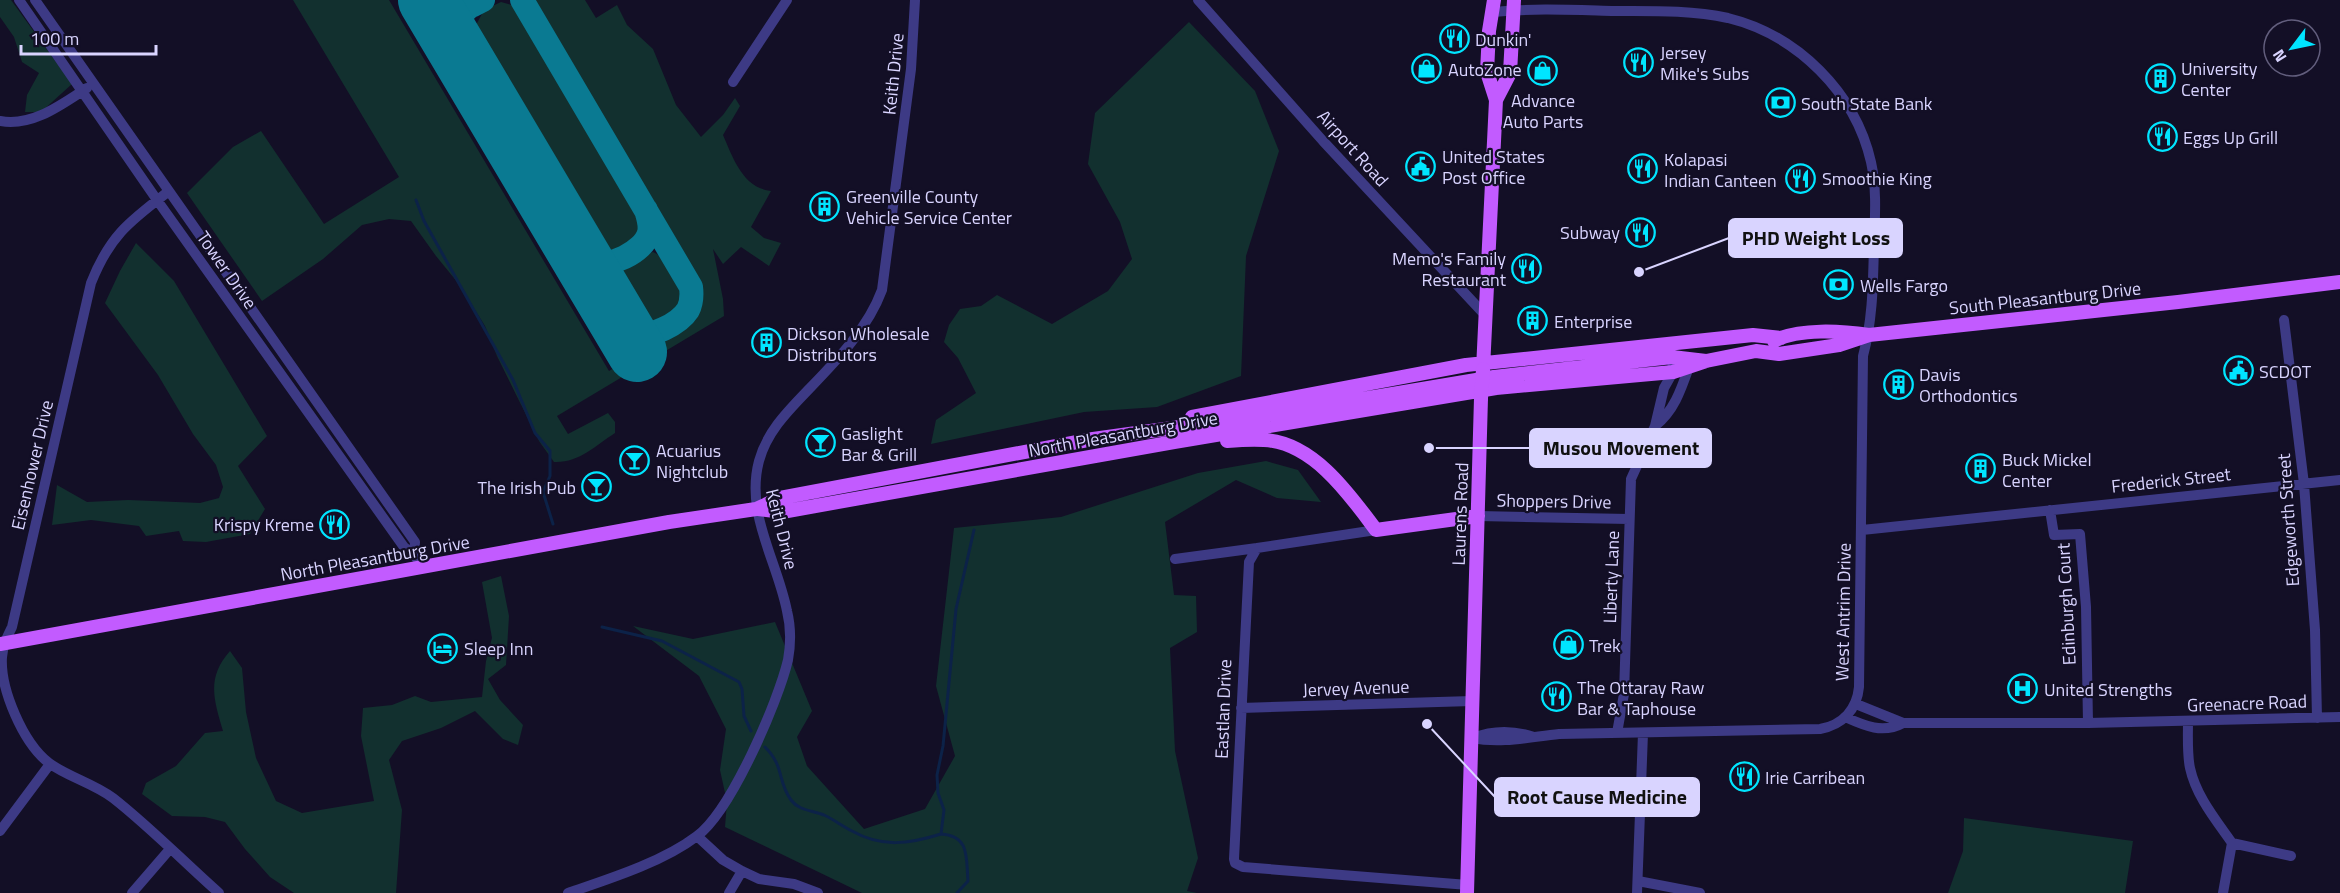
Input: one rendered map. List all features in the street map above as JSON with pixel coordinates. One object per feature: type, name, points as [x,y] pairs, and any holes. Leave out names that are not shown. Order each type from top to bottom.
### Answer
[{"type":"main road","name":"Laurens Road","points":[[1496,100],[1510,73],[1514,5]]},
{"type":"main road","name":"Laurens Road","points":[[1468,889],[1481,398],[1489,374],[1486,316],[1496,100],[1487,72],[1493,6]]},
{"type":"main road","name":"South Pleasantburg Drive","points":[[1756,351],[1781,338],[1840,330],[1869,335],[2340,282]]},
{"type":"main road","points":[[1489,374],[1753,335],[1781,338]]},
{"type":"main road","points":[[1489,374],[1673,372],[1706,361],[1756,351],[1779,354],[1839,345],[1869,335]]},
{"type":"main road","points":[[1489,374],[1672,357],[1706,361]]},
{"type":"main road","name":"North Pleasantburg Drive","points":[[756,509],[780,498],[1043,449],[1191,417],[1489,374]]},
{"type":"main road","name":"North Pleasantburg Drive","points":[[2,643],[669,522],[756,509],[782,512],[1047,466],[1174,442],[1489,374]]},
{"type":"main road","points":[[1174,442],[1266,440],[1293,448],[1327,471],[1376,530],[1478,516]]},
{"type":"street","name":"Tower Drive","points":[[19,0],[404,547],[424,568]]},
{"type":"street","name":"Tower Drive","points":[[35,0],[415,542],[414,555]]},
{"type":"street","points":[[733,82],[787,0]]},
{"type":"street","name":"Keith Drive","points":[[568,893],[640,867],[697,836],[730,797],[764,726],[788,661],[790,627],[787,607],[756,509],[754,485],[759,460],[771,432],[851,344],[873,310],[882,290],[911,69],[915,0]]},
{"type":"street","name":"Airport Road","points":[[1198,0],[1323,141],[1486,316]]},
{"type":"street","name":"West Antrim Drive","points":[[1472,738],[1487,741],[1521,740],[1559,734],[1820,729],[1833,725],[1845,717],[1856,704],[1859,687],[1863,356],[1872,316],[1875,206],[1867,146],[1852,113],[1823,74],[1798,51],[1764,31],[1721,17],[1683,12],[1493,6]]},
{"type":"street","points":[[0,121],[23,122],[37,117],[93,83]]},
{"type":"street","name":"Eisenhower Drive","points":[[169,191],[122,229],[106,251],[91,283],[12,627],[2,643],[2,664],[5,688],[12,710],[39,754],[50,764],[111,797],[219,893]]},
{"type":"street","name":"Edgeworth Street","points":[[2284,320],[2304,484],[2314,630],[2317,718]]},
{"type":"street","name":"Liberty Lane","points":[[1617,733],[1624,694],[1631,479],[1655,426],[1664,388],[1673,372],[1672,357]]},
{"type":"street","name":"Liberty Lane","points":[[1655,426],[1667,417],[1689,367]]},
{"type":"street","name":"Frederick Street","points":[[1862,530],[2340,480]]},
{"type":"street","name":"Edinburgh Court","points":[[2050,510],[2054,535],[2080,534],[2086,607],[2088,723]]},
{"type":"street","name":"Shoppers Drive","points":[[1478,516],[1629,519]]},
{"type":"street","points":[[1175,559],[1376,530]]},
{"type":"street","name":"Eastlan Drive","points":[[1257,548],[1248,568],[1234,859],[1238,865],[1468,889]]},
{"type":"street","name":"Jervey Avenue","points":[[1242,708],[1472,701]]},
{"type":"street","name":"Greenacre Road","points":[[1856,704],[1903,723],[2088,723],[2340,717]]},
{"type":"street","name":"Greenacre Road","points":[[1845,717],[1876,729],[1893,728],[1903,723]]},
{"type":"street","points":[[2188,721],[2190,767],[2194,781],[2201,798],[2232,843],[2291,855]]},
{"type":"street","points":[[1638,893],[1643,733]]},
{"type":"street","points":[[0,831],[50,764]]},
{"type":"street","points":[[697,836],[723,860],[742,871],[759,879],[794,884],[818,893]]},
{"type":"street","points":[[2223,893],[2232,843]]},
{"type":"street","points":[[132,893],[170,849]]},
{"type":"street","points":[[729,893],[742,871]]},
{"type":"street","points":[[1638,881],[1700,893]]},
{"type":"green space","points":[[0,0],[11,0],[72,84],[41,112],[25,112],[27,95],[39,73],[22,62],[14,37],[0,17]]},
{"type":"green space","points":[[293,0],[389,0],[609,371],[689,322],[698,305],[699,286],[531,0],[585,0],[596,18],[617,5],[627,25],[653,49],[676,105],[701,137],[723,115],[735,98],[740,106],[723,135],[735,162],[746,178],[761,189],[771,191],[751,227],[764,238],[781,243],[769,266],[741,247],[723,264],[713,249],[724,316],[557,416],[568,434],[608,413],[615,422],[615,433],[579,457],[563,462],[554,462],[539,441],[497,356],[485,326],[458,283],[411,221],[389,219],[362,225],[323,259],[262,301],[187,193],[233,147],[261,131],[324,224],[399,177]]},
{"type":"green space","points":[[501,2],[512,5],[520,15],[640,215],[642,222],[639,235],[618,251],[612,253],[476,25],[484,10]]},
{"type":"green space","points":[[1189,22],[1255,91],[1279,151],[1246,256],[1241,376],[1157,407],[1084,412],[931,444],[936,420],[976,393],[958,358],[944,342],[949,325],[960,309],[981,306],[997,295],[1052,324],[1108,291],[1132,259],[1120,222],[1088,164],[1095,113]]},
{"type":"green space","points":[[136,243],[174,281],[267,436],[238,466],[265,509],[250,534],[206,542],[183,541],[179,531],[146,536],[139,526],[91,520],[52,525],[57,485],[87,502],[128,500],[200,503],[219,498],[223,487],[216,465],[193,434],[158,375],[105,303]]},
{"type":"green space","points":[[653,252],[669,266],[679,286],[681,300],[675,311],[653,323],[622,270],[639,256]]},
{"type":"green space","points":[[1266,461],[1298,470],[1321,502],[1277,498],[1236,480],[1165,522],[1174,595],[1196,596],[1197,632],[1170,648],[1175,751],[1198,858],[1187,891],[1197,893],[862,893],[725,827],[727,802],[720,770],[726,729],[699,676],[633,626],[693,639],[775,622],[812,711],[797,737],[807,766],[864,829],[925,809],[955,756],[936,686],[954,528],[1061,517],[1198,473]]},
{"type":"green space","points":[[501,576],[509,616],[506,665],[488,679],[500,700],[523,725],[518,745],[503,739],[475,711],[441,728],[402,741],[389,760],[402,810],[396,893],[294,893],[270,877],[225,822],[205,817],[172,816],[142,794],[146,783],[176,766],[205,733],[223,731],[214,690],[222,661],[230,651],[242,668],[246,712],[256,758],[276,801],[302,813],[374,801],[361,736],[363,708],[392,705],[415,696],[431,702],[482,697],[486,661],[492,638],[482,582]]},
{"type":"green space","points":[[1964,818],[2133,841],[2125,893],[1948,893],[1963,851]]},
{"type":"waterway","points":[[416,200],[424,221],[513,380],[535,433],[550,451],[550,476],[543,492],[553,524]]},
{"type":"waterway","points":[[957,893],[968,881],[965,849],[957,839],[941,834],[944,810],[938,793],[937,775],[943,746],[956,609],[974,530]]},
{"type":"waterway","points":[[602,627],[662,641],[739,682],[742,689],[744,716],[751,731]]},
{"type":"waterway","points":[[765,747],[776,761],[784,787],[791,800],[802,808],[824,815],[874,840],[896,843],[941,834]]},
{"type":"taxiway","points":[[428,0],[441,10],[448,11],[462,10],[483,0]]},
{"type":"taxiway","points":[[522,0],[691,287],[688,310],[664,329],[641,335],[628,331],[619,323]]},
{"type":"taxiway","points":[[456,48],[454,30],[469,7]]},
{"type":"taxiway","points":[[575,249],[588,261],[597,264],[624,257],[640,247],[646,240],[649,233],[646,210]]},
{"type":"runway","points":[[428,0],[637,352]]},
{"type":"place","name":"Dunkin'","points":[[1454,39]]},
{"type":"place","name":"Jersey Mike's Subs","points":[[1639,62]]},
{"type":"place","name":"AutoZone","points":[[1427,69]]},
{"type":"place","name":"Advance Auto Parts","points":[[1543,71]]},
{"type":"place","name":"University Center","points":[[2160,78]]},
{"type":"place","name":"South State Bank","points":[[1780,103]]},
{"type":"place","name":"Eggs Up Grill","points":[[2162,137]]},
{"type":"place","name":"United States Post Office","points":[[1421,166]]},
{"type":"place","name":"Kolapasi Indian Canteen","points":[[1643,169]]},
{"type":"place","name":"Smoothie King","points":[[1801,178]]},
{"type":"place","name":"Greenville County Vehicle Service Center","points":[[825,206]]},
{"type":"place","name":"Subway","points":[[1641,232]]},
{"type":"place","name":"Memo's Family Restaurant","points":[[1527,268]]},
{"type":"place","name":"PHD Weight Loss","points":[[1639,272]]},
{"type":"place","name":"Wells Fargo","points":[[1839,285]]},
{"type":"place","name":"Enterprise","points":[[1533,321]]},
{"type":"place","name":"Dickson Wholesale Distributors","points":[[766,343]]},
{"type":"place","name":"SCDOT","points":[[2238,371]]},
{"type":"place","name":"Davis Orthodontics","points":[[1898,384]]},
{"type":"place","name":"Gaslight Bar & Grill","points":[[820,443]]},
{"type":"place","name":"Musou Movement","points":[[1429,448]]},
{"type":"place","name":"Acuarius Nightclub","points":[[635,460]]},
{"type":"place","name":"Buck Mickel Center","points":[[1981,469]]},
{"type":"place","name":"The Irish Pub","points":[[597,487]]},
{"type":"place","name":"Krispy Kreme","points":[[335,524]]},
{"type":"place","name":"Trek","points":[[1568,645]]},
{"type":"place","name":"Sleep Inn","points":[[443,648]]},
{"type":"place","name":"United Strengths","points":[[2023,689]]},
{"type":"place","name":"The Ottaray Raw Bar & Taphouse","points":[[1556,697]]},
{"type":"place","name":"Root Cause Medicine","points":[[1427,724]]},
{"type":"place","name":"Irie Carribean","points":[[1744,777]]}]
